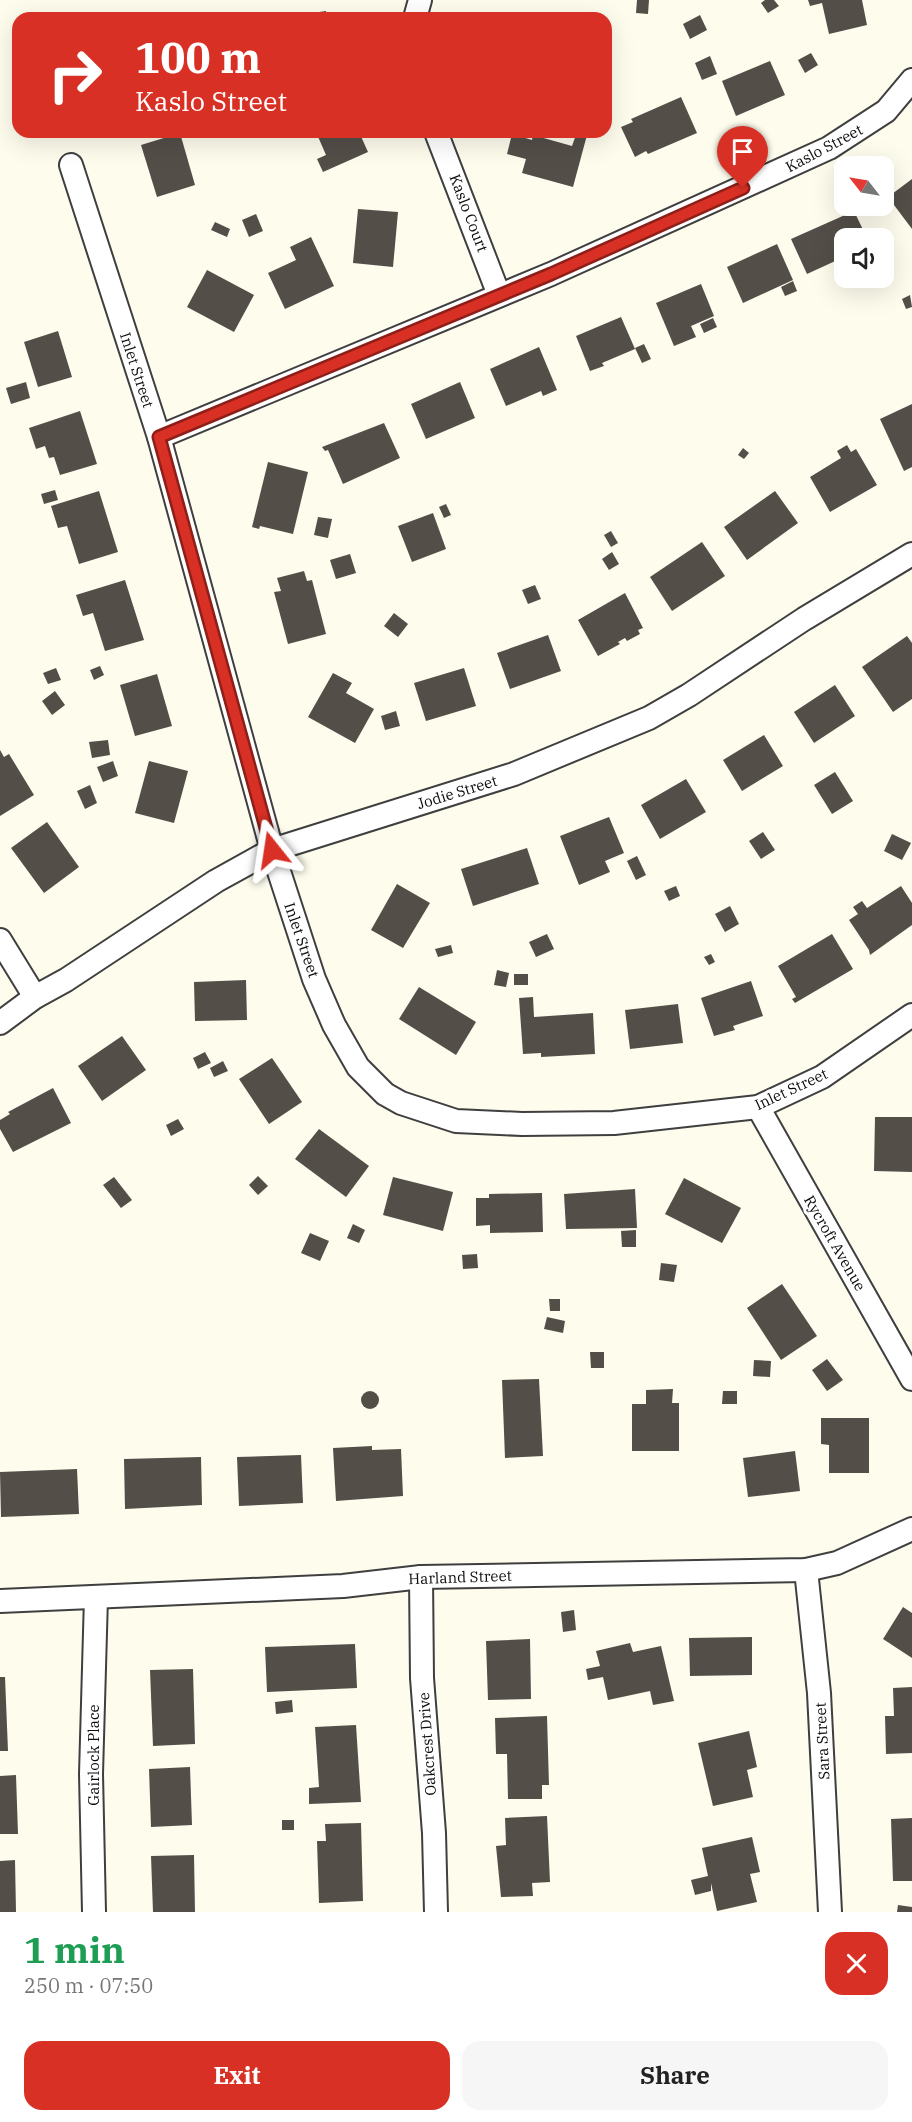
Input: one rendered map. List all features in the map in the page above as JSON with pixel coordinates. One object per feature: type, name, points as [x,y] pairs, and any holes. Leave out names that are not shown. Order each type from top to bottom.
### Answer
[{"type":"street","name":"Kaslo Street","points":[[159,437],[499,295],[830,148],[886,111],[912,80]]},
{"type":"street","name":"Kaslo Court","points":[[438,138],[499,295]]},
{"type":"street","name":"Inlet Street","points":[[71,165],[159,437],[272,850],[314,979],[334,1025],[358,1067],[385,1094],[400,1103],[456,1121],[522,1124],[614,1123],[758,1107],[822,1077],[912,1015]]},
{"type":"street","name":"Jodie Street","points":[[0,1023],[35,997],[66,980],[216,881],[272,850],[514,774],[649,718],[689,695],[804,619],[912,554]]},
{"type":"street","points":[[0,940],[35,997]]},
{"type":"street","name":"Rycroft Avenue","points":[[758,1107],[912,1379]]},
{"type":"street","name":"Harland Street","points":[[0,1601],[343,1586],[421,1577],[806,1570],[837,1563],[912,1528]]},
{"type":"street","name":"Sara Street","points":[[806,1570],[819,1692],[830,1912]]},
{"type":"street","name":"Oakcrest Drive","points":[[421,1577],[422,1678],[434,1833],[436,1912]]},
{"type":"street","name":"Gairlock Place","points":[[94,1912],[92,1774],[96,1597]]},
{"type":"building","points":[[637,0],[649,0],[648,14],[636,13]]},
{"type":"building","points":[[765,0],[774,0],[779,6],[768,13],[761,3]]},
{"type":"building","points":[[808,0],[862,0],[867,25],[829,34],[822,3],[810,6]]},
{"type":"building","points":[[700,15],[707,30],[690,39],[683,24]]},
{"type":"building","points":[[811,53],[818,65],[805,73],[798,60]]},
{"type":"building","points":[[710,56],[717,74],[702,80],[695,63]]},
{"type":"building","points":[[770,61],[785,95],[736,116],[722,81]]},
{"type":"building","points":[[681,97],[697,133],[648,154],[646,151],[635,157],[621,127],[633,122],[631,119]]},
{"type":"building","points":[[164,138],[181,138],[195,185],[157,197],[141,145]]},
{"type":"building","points":[[319,138],[362,138],[368,152],[323,172],[317,159],[326,155]]},
{"type":"building","points":[[511,138],[532,140],[532,138],[544,138],[572,146],[575,138],[586,138],[573,187],[522,173],[526,159],[507,154]]},
{"type":"building","points":[[912,179],[912,229],[894,205],[894,192]]},
{"type":"building","points":[[358,209],[398,212],[393,267],[353,263]]},
{"type":"building","points":[[256,214],[263,231],[249,237],[242,220]]},
{"type":"building","points":[[843,216],[856,216],[862,228],[834,228],[834,262],[807,274],[791,239]]},
{"type":"building","points":[[215,222],[230,229],[227,237],[211,230]]},
{"type":"building","points":[[311,237],[334,286],[285,309],[268,273],[296,260],[290,247]]},
{"type":"building","points":[[777,244],[793,280],[743,303],[727,267]]},
{"type":"building","points":[[207,270],[254,295],[234,332],[187,307]]},
{"type":"building","points":[[793,281],[797,291],[785,296],[781,287]]},
{"type":"building","points":[[701,284],[714,316],[691,326],[696,337],[674,346],[656,303]]},
{"type":"building","points":[[910,295],[912,307],[906,309],[902,299]]},
{"type":"building","points":[[621,317],[635,349],[602,363],[604,366],[590,371],[576,336]]},
{"type":"building","points":[[713,318],[717,327],[704,333],[700,324]]},
{"type":"building","points":[[58,331],[72,377],[38,387],[24,342]]},
{"type":"building","points":[[644,344],[651,359],[642,363],[635,348]]},
{"type":"building","points":[[539,347],[557,390],[543,396],[541,391],[506,406],[490,369]]},
{"type":"building","points":[[26,382],[30,398],[11,404],[6,388]]},
{"type":"building","points":[[460,382],[475,418],[426,439],[411,404]]},
{"type":"building","points":[[912,404],[912,467],[904,471],[880,419]]},
{"type":"building","points":[[80,411],[97,464],[60,475],[54,457],[49,458],[45,446],[36,449],[29,428]]},
{"type":"building","points":[[384,423],[400,458],[343,484],[328,450],[325,451],[322,447]]},
{"type":"building","points":[[847,445],[851,452],[856,449],[877,485],[830,512],[810,477],[841,458],[837,451]]},
{"type":"building","points":[[743,448],[749,453],[744,459],[738,455]]},
{"type":"building","points":[[268,462],[308,472],[293,534],[260,526],[259,529],[252,527]]},
{"type":"building","points":[[55,490],[58,500],[44,504],[41,494]]},
{"type":"building","points":[[99,491],[118,552],[79,564],[67,526],[58,528],[51,506]]},
{"type":"building","points":[[775,491],[798,523],[747,560],[724,527]]},
{"type":"building","points":[[446,504],[451,515],[444,518],[439,507]]},
{"type":"building","points":[[433,513],[446,549],[412,562],[398,526]]},
{"type":"building","points":[[318,517],[332,519],[328,538],[314,535]]},
{"type":"building","points":[[611,531],[618,543],[611,547],[604,535]]},
{"type":"building","points":[[702,542],[725,576],[672,611],[650,577]]},
{"type":"building","points":[[612,552],[619,564],[609,570],[602,559]]},
{"type":"building","points":[[350,554],[356,573],[336,579],[330,560]]},
{"type":"building","points":[[304,571],[307,581],[312,580],[326,634],[288,644],[274,592],[281,591],[277,578]]},
{"type":"building","points":[[125,580],[144,640],[105,651],[93,613],[83,616],[76,595]]},
{"type":"building","points":[[535,585],[541,599],[528,604],[522,590]]},
{"type":"building","points":[[625,593],[643,628],[638,630],[640,634],[627,641],[625,638],[618,642],[620,644],[598,656],[578,620]]},
{"type":"building","points":[[394,613],[408,624],[398,637],[384,626]]},
{"type":"building","points":[[548,635],[561,671],[510,689],[497,653]]},
{"type":"building","points":[[907,636],[912,643],[912,699],[893,712],[862,667]]},
{"type":"building","points":[[100,666],[104,675],[94,680],[90,670]]},
{"type":"building","points":[[56,668],[61,680],[48,684],[43,673]]},
{"type":"building","points":[[464,668],[476,706],[426,721],[414,683]]},
{"type":"building","points":[[333,673],[352,683],[346,693],[374,709],[355,743],[308,717]]},
{"type":"building","points":[[157,674],[172,726],[135,736],[120,685]]},
{"type":"building","points":[[835,685],[855,716],[814,743],[794,712]]},
{"type":"building","points":[[55,691],[65,705],[52,715],[42,701]]},
{"type":"building","points":[[396,711],[400,726],[385,730],[381,716]]},
{"type":"building","points":[[764,735],[783,766],[742,791],[723,760]]},
{"type":"building","points":[[108,740],[110,755],[92,758],[89,742]]},
{"type":"building","points":[[0,750],[4,757],[9,754],[34,795],[0,816]]},
{"type":"building","points":[[113,761],[118,776],[103,782],[97,767]]},
{"type":"building","points":[[149,761],[188,771],[174,823],[135,813]]},
{"type":"building","points":[[835,772],[853,801],[832,814],[814,785]]},
{"type":"building","points":[[686,779],[706,812],[660,839],[641,805]]},
{"type":"building","points":[[90,785],[97,803],[85,809],[77,791]]},
{"type":"building","points":[[609,817],[624,853],[605,861],[610,872],[579,885],[560,836]]},
{"type":"building","points":[[47,822],[79,867],[44,893],[11,848]]},
{"type":"building","points":[[763,832],[775,850],[761,859],[749,841]]},
{"type":"building","points":[[892,834],[911,843],[902,860],[884,851]]},
{"type":"building","points":[[527,848],[539,884],[473,906],[461,869]]},
{"type":"building","points":[[637,856],[646,875],[636,880],[627,861]]},
{"type":"building","points":[[397,884],[430,903],[403,948],[371,930]]},
{"type":"building","points":[[676,886],[680,896],[669,901],[664,891]]},
{"type":"building","points":[[901,886],[912,903],[912,925],[870,955],[849,920],[858,914],[853,907],[862,901],[867,908]]},
{"type":"building","points":[[730,906],[739,924],[725,932],[715,914]]},
{"type":"building","points":[[547,934],[554,949],[536,957],[529,942]]},
{"type":"building","points":[[832,934],[853,969],[795,1003],[792,999],[796,997],[778,966]]},
{"type":"building","points":[[451,945],[453,953],[438,957],[435,949]]},
{"type":"building","points":[[711,954],[715,962],[709,965],[704,957]]},
{"type":"building","points":[[497,970],[509,973],[506,987],[494,985]]},
{"type":"building","points":[[514,974],[528,974],[528,985],[514,985]]},
{"type":"building","points":[[246,980],[247,1020],[195,1021],[194,982]]},
{"type":"building","points":[[751,981],[763,1016],[733,1026],[735,1030],[714,1036],[701,998]]},
{"type":"building","points":[[419,987],[476,1022],[456,1055],[399,1019]]},
{"type":"building","points":[[533,997],[534,1017],[593,1013],[595,1054],[541,1057],[541,1053],[523,1054],[519,998]]},
{"type":"building","points":[[678,1004],[683,1043],[630,1049],[625,1010]]},
{"type":"building","points":[[122,1036],[146,1070],[102,1101],[78,1066]]},
{"type":"building","points":[[205,1052],[211,1063],[198,1069],[193,1058]]},
{"type":"building","points":[[272,1058],[302,1102],[269,1124],[239,1079]]},
{"type":"building","points":[[223,1061],[228,1071],[214,1077],[210,1068]]},
{"type":"building","points":[[53,1088],[71,1123],[13,1152],[0,1129],[0,1120],[10,1114],[8,1112]]},
{"type":"building","points":[[875,1117],[912,1117],[912,1172],[874,1171]]},
{"type":"building","points":[[178,1119],[184,1129],[171,1136],[166,1125]]},
{"type":"building","points":[[319,1129],[369,1166],[346,1197],[295,1159]]},
{"type":"building","points":[[258,1176],[268,1186],[258,1195],[249,1185]]},
{"type":"building","points":[[114,1177],[132,1200],[121,1208],[103,1185]]},
{"type":"building","points":[[393,1177],[453,1192],[443,1231],[383,1215]]},
{"type":"building","points":[[684,1178],[741,1208],[722,1243],[665,1214]]},
{"type":"building","points":[[635,1189],[637,1228],[566,1229],[564,1194]]},
{"type":"building","points":[[542,1193],[543,1232],[490,1233],[490,1225],[476,1226],[476,1198],[489,1198],[489,1194]]},
{"type":"building","points":[[353,1224],[365,1230],[359,1243],[347,1238]]},
{"type":"building","points":[[636,1230],[636,1247],[622,1247],[621,1231]]},
{"type":"building","points":[[310,1233],[329,1241],[320,1261],[301,1253]]},
{"type":"building","points":[[477,1254],[478,1268],[463,1269],[462,1255]]},
{"type":"building","points":[[661,1263],[677,1265],[674,1282],[659,1280]]},
{"type":"building","points":[[782,1284],[817,1336],[781,1360],[747,1308]]},
{"type":"building","points":[[549,1299],[560,1299],[560,1311],[550,1311]]},
{"type":"building","points":[[547,1317],[565,1321],[563,1333],[544,1329]]},
{"type":"building","points":[[590,1352],[604,1352],[604,1368],[591,1368]]},
{"type":"building","points":[[827,1359],[843,1380],[827,1391],[812,1370]]},
{"type":"building","points":[[754,1360],[771,1361],[770,1377],[753,1376]]},
{"type":"building","points":[[539,1379],[543,1456],[505,1458],[502,1380]]},
{"type":"building","points":[[673,1389],[672,1403],[679,1403],[679,1451],[632,1451],[632,1404],[646,1404],[646,1390]]},
{"type":"building","points":[[370,1391],[376,1394],[379,1400],[376,1406],[370,1409],[364,1406],[361,1400],[364,1394]]},
{"type":"building","points":[[723,1391],[737,1391],[737,1404],[722,1404]]},
{"type":"building","points":[[821,1418],[869,1418],[869,1473],[829,1473],[829,1445],[821,1444]]},
{"type":"building","points":[[372,1446],[372,1450],[401,1449],[403,1496],[336,1501],[333,1448]]},
{"type":"building","points":[[795,1451],[800,1491],[748,1497],[743,1458]]},
{"type":"building","points":[[301,1455],[303,1503],[239,1506],[237,1457]]},
{"type":"building","points":[[201,1457],[202,1505],[125,1509],[124,1459]]},
{"type":"building","points":[[77,1469],[79,1514],[1,1517],[0,1472]]},
{"type":"building","points":[[903,1607],[912,1613],[912,1658],[883,1639]]},
{"type":"building","points":[[574,1610],[576,1630],[563,1632],[561,1612]]},
{"type":"building","points":[[752,1637],[752,1675],[690,1676],[689,1638]]},
{"type":"building","points":[[530,1639],[531,1699],[488,1700],[486,1641]]},
{"type":"building","points":[[630,1643],[633,1652],[661,1646],[674,1701],[653,1705],[650,1691],[608,1700],[603,1677],[588,1680],[586,1669],[600,1666],[596,1651]]},
{"type":"building","points":[[355,1644],[357,1688],[267,1692],[265,1647]]},
{"type":"building","points":[[193,1669],[195,1744],[153,1746],[150,1670]]},
{"type":"building","points":[[0,1677],[5,1677],[8,1751],[0,1751]]},
{"type":"building","points":[[912,1687],[912,1753],[886,1754],[885,1716],[894,1716],[893,1688]]},
{"type":"building","points":[[292,1700],[293,1712],[276,1714],[275,1702]]},
{"type":"building","points":[[547,1716],[549,1785],[542,1785],[542,1799],[508,1799],[507,1754],[496,1754],[495,1718]]},
{"type":"building","points":[[356,1725],[361,1802],[309,1804],[309,1788],[319,1787],[315,1727]]},
{"type":"building","points":[[749,1731],[757,1767],[747,1770],[753,1797],[713,1806],[698,1743]]},
{"type":"building","points":[[190,1767],[192,1825],[151,1827],[149,1769]]},
{"type":"building","points":[[16,1775],[18,1834],[0,1834],[0,1776]]},
{"type":"building","points":[[547,1816],[550,1882],[532,1883],[533,1896],[501,1897],[496,1846],[506,1845],[505,1818]]},
{"type":"building","points":[[912,1818],[912,1881],[893,1881],[891,1819]]},
{"type":"building","points":[[282,1820],[294,1820],[294,1830],[282,1830]]},
{"type":"building","points":[[361,1823],[363,1901],[319,1903],[317,1841],[326,1841],[325,1824]]},
{"type":"building","points":[[752,1837],[760,1872],[750,1874],[757,1902],[717,1911],[711,1883],[711,1891],[695,1895],[691,1880],[708,1876],[702,1848]]},
{"type":"building","points":[[194,1855],[195,1912],[153,1912],[151,1856]]},
{"type":"building","points":[[15,1860],[16,1912],[0,1912],[0,1861]]},
{"type":"building","points":[[898,1905],[912,1907],[912,1912],[897,1912]]},
{"type":"route","points":[[272,850],[159,437],[551,274],[743,188]]}]
